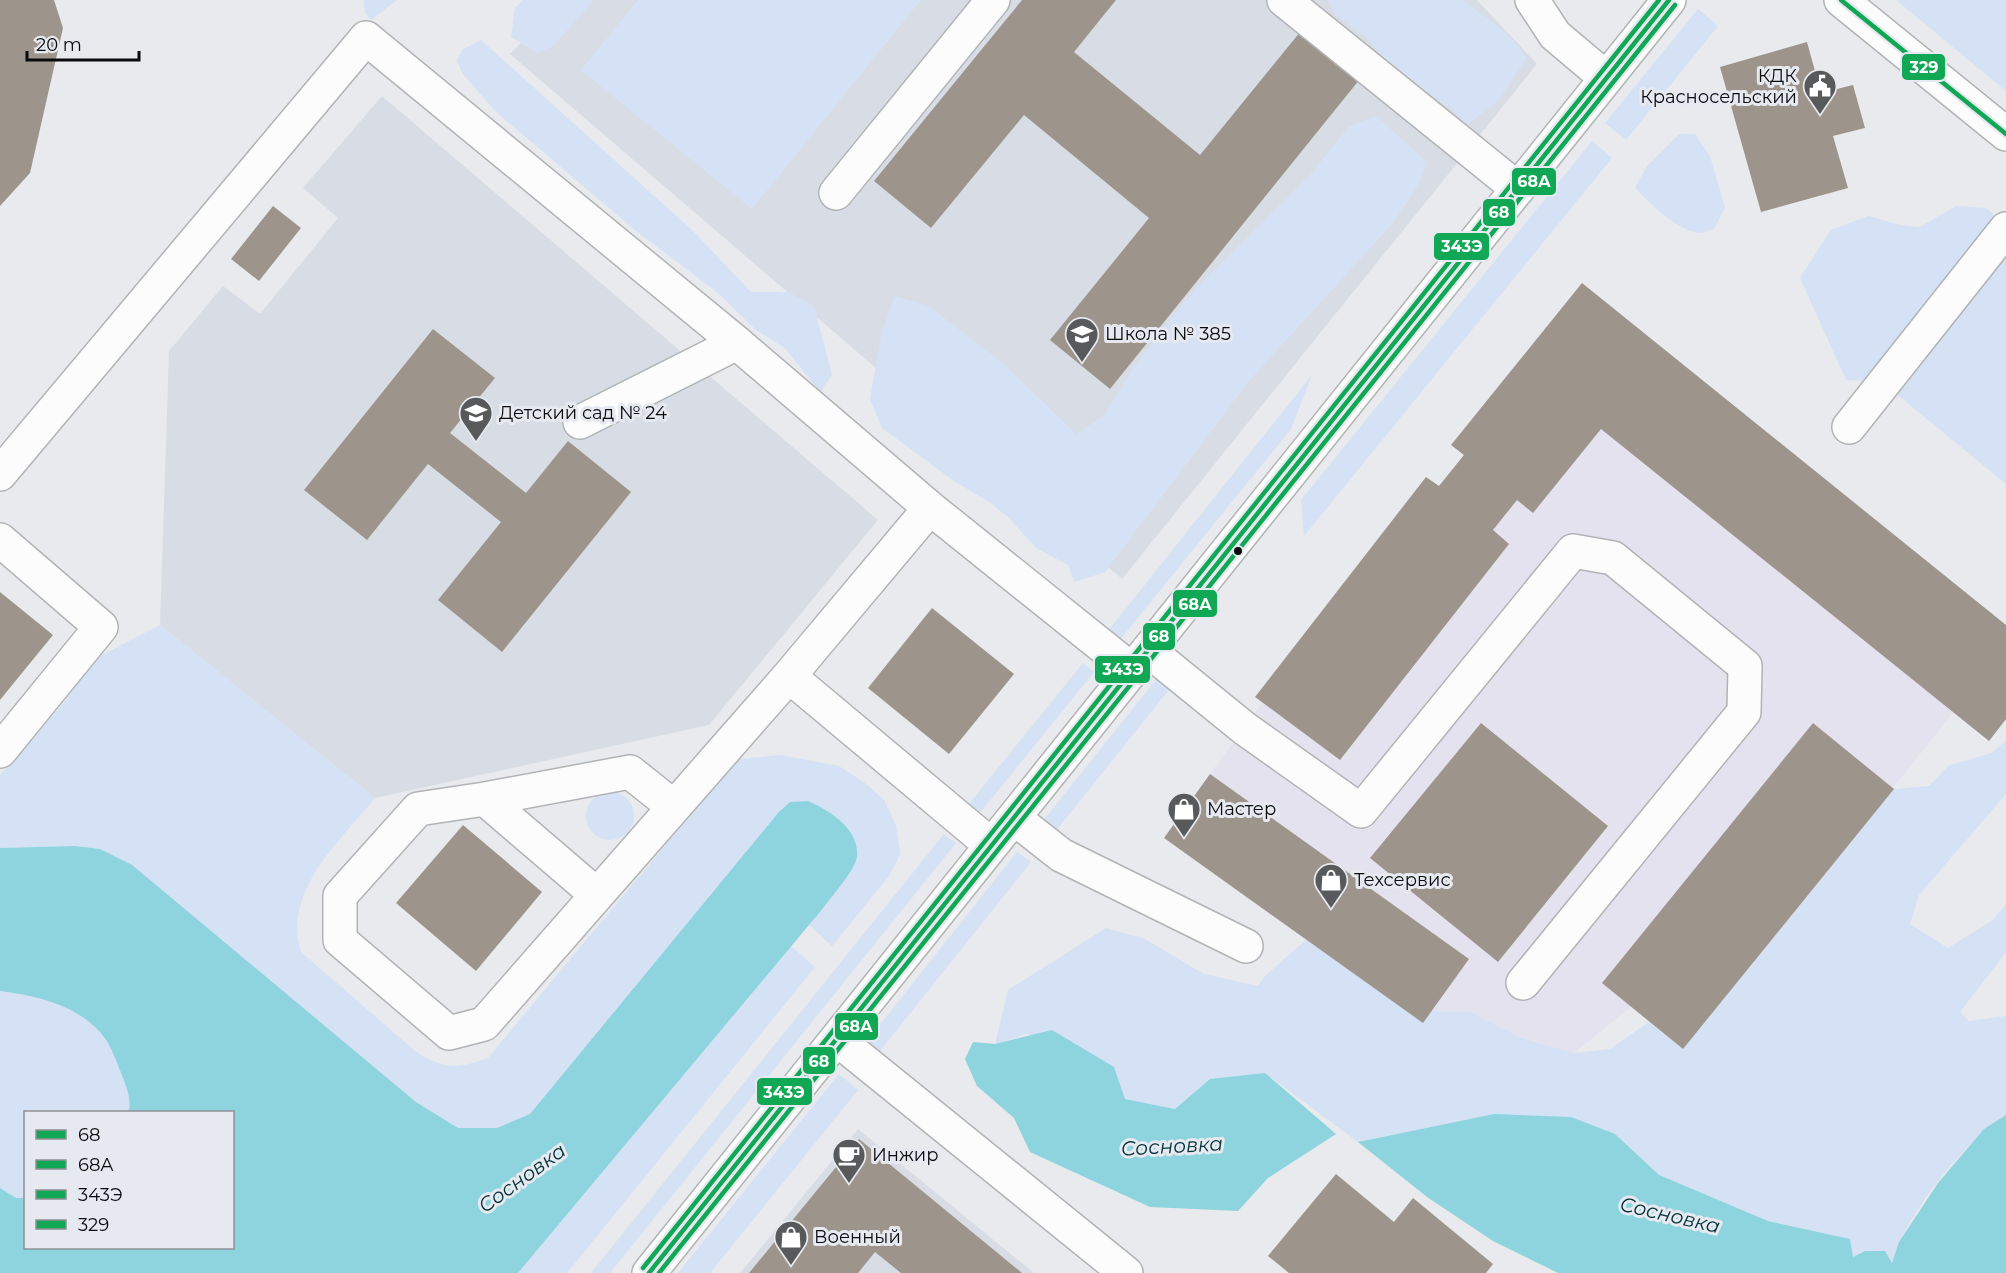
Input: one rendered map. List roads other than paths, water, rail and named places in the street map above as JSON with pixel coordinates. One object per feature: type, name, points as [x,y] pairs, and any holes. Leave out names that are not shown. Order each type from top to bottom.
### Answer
[{"type":"street","points":[[836,193],[993,0]]},
{"type":"street","points":[[1284,0],[1518,189]]},
{"type":"street","points":[[1532,0],[1555,36],[1606,78]]},
{"type":"street","points":[[649,1273],[838,1040],[1669,0]]},
{"type":"street","points":[[1841,0],[2006,134]]},
{"type":"street","points":[[0,474],[366,38],[737,343],[930,508],[1140,660],[1244,728],[1361,811],[1573,551],[1613,558],[1745,666],[1744,712],[1523,983]]},
{"type":"street","points":[[1849,427],[2006,229]]},
{"type":"street","points":[[580,422],[737,343]]},
{"type":"street","points":[[674,807],[630,772],[418,809],[340,896],[340,940],[449,1033],[484,1024],[789,676],[930,508]]},
{"type":"street","points":[[0,540],[101,627],[0,750]]},
{"type":"street","points":[[789,676],[992,845]]},
{"type":"street","points":[[485,799],[597,895]]},
{"type":"street","points":[[1014,818],[1061,855],[1246,946]]},
{"type":"street","points":[[838,1040],[1126,1273]]},
{"type":"water","name":"Сосновка","points":[[808,801],[842,822],[854,838],[857,847],[857,857],[852,869],[824,907],[518,1273],[0,1273],[0,1188],[16,1198],[24,1198],[24,1249],[234,1249],[234,1111],[128,1111],[129,1098],[124,1082],[110,1046],[99,1031],[87,1020],[60,1005],[30,996],[0,991],[0,848],[75,846],[100,849],[132,865],[416,1102],[458,1128],[497,1128],[530,1114],[778,813],[790,802]]},
{"type":"water","name":"Сосновка","points":[[1052,1030],[1114,1067],[1125,1099],[1175,1109],[1210,1079],[1265,1073],[1336,1134],[1268,1178],[1238,1211],[1150,1207],[1030,1152],[1014,1118],[977,1086],[965,1059],[973,1042],[995,1044]]},
{"type":"water","name":"Сосновка","points":[[1494,1114],[1571,1117],[1615,1134],[1659,1175],[1768,1221],[1850,1239],[1853,1257],[1865,1251],[1885,1251],[1892,1263],[1899,1242],[1938,1183],[1984,1129],[2006,1115],[2006,1273],[1558,1273],[1493,1241],[1427,1197],[1358,1142]]},
{"type":"place","name":"КДК Красносельский","points":[[1820,115]]},
{"type":"place","name":"Школа № 385","points":[[1082,363]]},
{"type":"place","name":"Детский сад № 24","points":[[476,442]]},
{"type":"place","name":"Мастер","points":[[1184,838]]},
{"type":"place","name":"Техсервис","points":[[1331,909]]},
{"type":"place","name":"Инжир","points":[[849,1184]]},
{"type":"place","name":"Военный","points":[[791,1266]]}]
